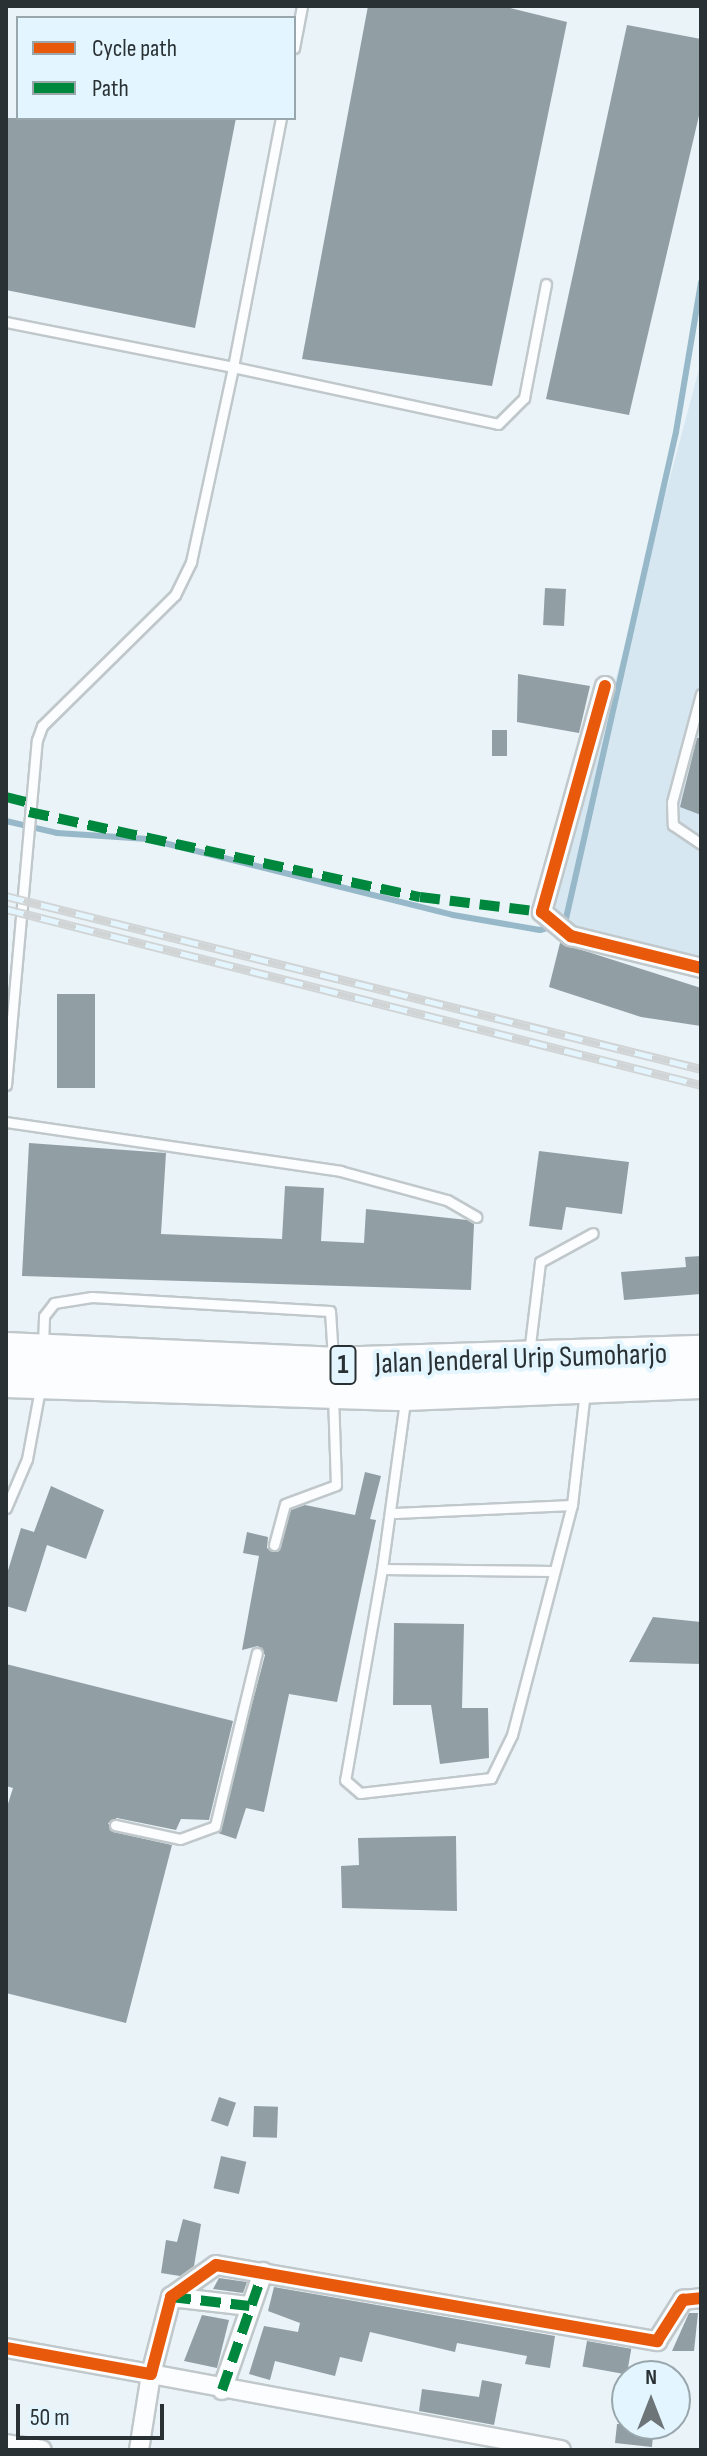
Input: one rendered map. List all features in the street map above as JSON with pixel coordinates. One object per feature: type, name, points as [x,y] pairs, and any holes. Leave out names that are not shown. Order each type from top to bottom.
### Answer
[{"type":"highway","name":"Jalan Jenderal Urip Sumoharjo","points":[[6,1350],[42,1369]]},
{"type":"highway","name":"Jalan Jenderal Urip Sumoharjo","points":[[6,1380],[42,1369],[333,1379],[528,1360],[701,1353]]},
{"type":"highway","name":"Jalan Jenderal Urip Sumoharjo","points":[[333,1379],[405,1393],[586,1383],[701,1381]]},
{"type":"street","points":[[605,686],[542,904],[545,918],[562,931],[701,968]]},
{"type":"street","points":[[139,2450],[151,2374],[171,2297],[216,2265],[657,2341],[683,2300],[701,2298]]},
{"type":"street","points":[[222,2390],[263,2272]]},
{"type":"street","points":[[171,2297],[249,2306]]},
{"type":"street","points":[[6,2348],[561,2450]]},
{"type":"street","points":[[6,2444],[42,2450]]},
{"type":"lane","points":[[296,38],[302,6]]},
{"type":"lane","points":[[6,1085],[28,821],[42,726],[175,595],[191,562],[233,367],[281,120]]},
{"type":"lane","points":[[6,322],[498,424],[524,398],[546,284]]},
{"type":"lane","points":[[701,694],[672,802],[673,825],[701,844]]},
{"type":"lane","points":[[6,1122],[340,1171],[447,1200],[476,1217]]},
{"type":"lane","points":[[528,1360],[540,1262],[593,1233]]},
{"type":"lane","points":[[6,1508],[27,1459],[42,1369],[44,1316],[54,1303],[92,1297],[330,1311],[336,1485],[285,1504],[274,1545]]},
{"type":"lane","points":[[405,1393],[395,1513],[382,1569],[372,1653],[347,1749],[345,1780],[360,1793],[491,1778],[512,1735],[572,1505],[586,1383]]},
{"type":"lane","points":[[395,1513],[572,1505]]},
{"type":"lane","points":[[382,1569],[553,1571]]},
{"type":"lane","points":[[115,1825],[180,1839],[215,1826],[257,1653]]},
{"type":"shaded area","points":[[701,362],[701,969],[548,931]]},
{"type":"building","points":[[368,6],[502,6],[567,22],[492,386],[302,359]]},
{"type":"building","points":[[627,25],[701,39],[701,107],[629,415],[546,399]]},
{"type":"building","points":[[6,118],[236,120],[195,328],[6,290]]},
{"type":"building","points":[[545,588],[566,589],[564,626],[543,625]]},
{"type":"building","points":[[518,674],[590,686],[579,733],[517,722]]},
{"type":"building","points":[[492,730],[507,730],[507,756],[492,756]]},
{"type":"building","points":[[697,738],[701,738],[701,815],[680,807]]},
{"type":"building","points":[[560,943],[701,988],[701,1026],[641,1017],[549,987]]},
{"type":"building","points":[[57,994],[95,994],[95,1088],[57,1088]]},
{"type":"building","points":[[29,1143],[166,1153],[161,1234],[282,1239],[285,1186],[324,1188],[321,1241],[364,1243],[366,1209],[467,1220],[474,1224],[471,1290],[22,1276]]},
{"type":"building","points":[[539,1151],[629,1162],[622,1214],[566,1207],[562,1230],[529,1226]]},
{"type":"building","points":[[701,1256],[701,1294],[624,1300],[621,1272],[686,1267],[685,1257]]},
{"type":"building","points":[[365,1472],[381,1476],[370,1519],[376,1520],[337,1702],[289,1694],[264,1812],[246,1808],[236,1839],[218,1833],[265,1655],[258,1646],[242,1650],[259,1556],[243,1553],[247,1532],[268,1537],[267,1548],[275,1552],[291,1510],[305,1505],[355,1515]]},
{"type":"building","points":[[51,1486],[104,1510],[86,1559],[47,1545],[26,1612],[6,1606],[6,1577],[21,1528],[34,1532]]},
{"type":"building","points":[[653,1617],[701,1622],[701,1664],[629,1662]]},
{"type":"building","points":[[394,1623],[464,1624],[462,1708],[488,1708],[489,1758],[440,1764],[431,1705],[393,1705]]},
{"type":"building","points":[[6,1664],[233,1721],[209,1820],[181,1819],[176,1830],[117,1818],[108,1823],[113,1832],[172,1845],[126,2023],[6,1993],[6,1810],[13,1788],[6,1786]]},
{"type":"building","points":[[456,1836],[457,1911],[342,1908],[341,1866],[359,1865],[358,1838]]},
{"type":"building","points":[[219,2097],[236,2103],[228,2126],[211,2121]]},
{"type":"building","points":[[254,2106],[278,2107],[277,2138],[253,2137]]},
{"type":"building","points":[[221,2156],[246,2162],[239,2194],[214,2188]]},
{"type":"building","points":[[183,2219],[201,2224],[194,2266],[180,2276],[161,2273],[166,2240],[177,2242]]},
{"type":"building","points":[[219,2278],[247,2282],[243,2293],[213,2289]]},
{"type":"building","points":[[274,2287],[555,2336],[550,2368],[525,2364],[527,2356],[457,2343],[455,2352],[370,2332],[362,2362],[340,2357],[335,2376],[275,2361],[270,2380],[249,2374],[264,2326],[298,2332],[300,2323],[268,2311]]},
{"type":"building","points":[[689,2313],[698,2313],[694,2351],[672,2351]]},
{"type":"building","points":[[202,2315],[229,2320],[217,2368],[184,2361]]},
{"type":"building","points":[[587,2341],[631,2349],[629,2360],[611,2360],[611,2372],[582,2367]]},
{"type":"building","points":[[482,2380],[502,2384],[494,2425],[419,2411],[422,2389],[479,2397]]},
{"type":"building","points":[[615,2440],[653,2440],[652,2447],[615,2443]]},
{"type":"waterway","points":[[6,821],[57,833],[148,839],[453,915],[540,930],[565,923],[676,432],[701,282]]},
{"type":"railway","points":[[6,896],[701,1069]]},
{"type":"railway","points":[[6,909],[701,1085]]},
{"type":"marked path","points":[[6,797],[30,803]]},
{"type":"marked path","points":[[29,812],[420,897],[542,912]]},
{"type":"marked path","points":[[222,2390],[263,2272]]},
{"type":"marked path","points":[[171,2297],[249,2306]]},
{"type":"cycle path","points":[[605,686],[542,912],[571,936],[701,968]]},
{"type":"cycle path","points":[[6,2348],[151,2374],[171,2297],[216,2265],[657,2341],[683,2300],[701,2298]]}]
